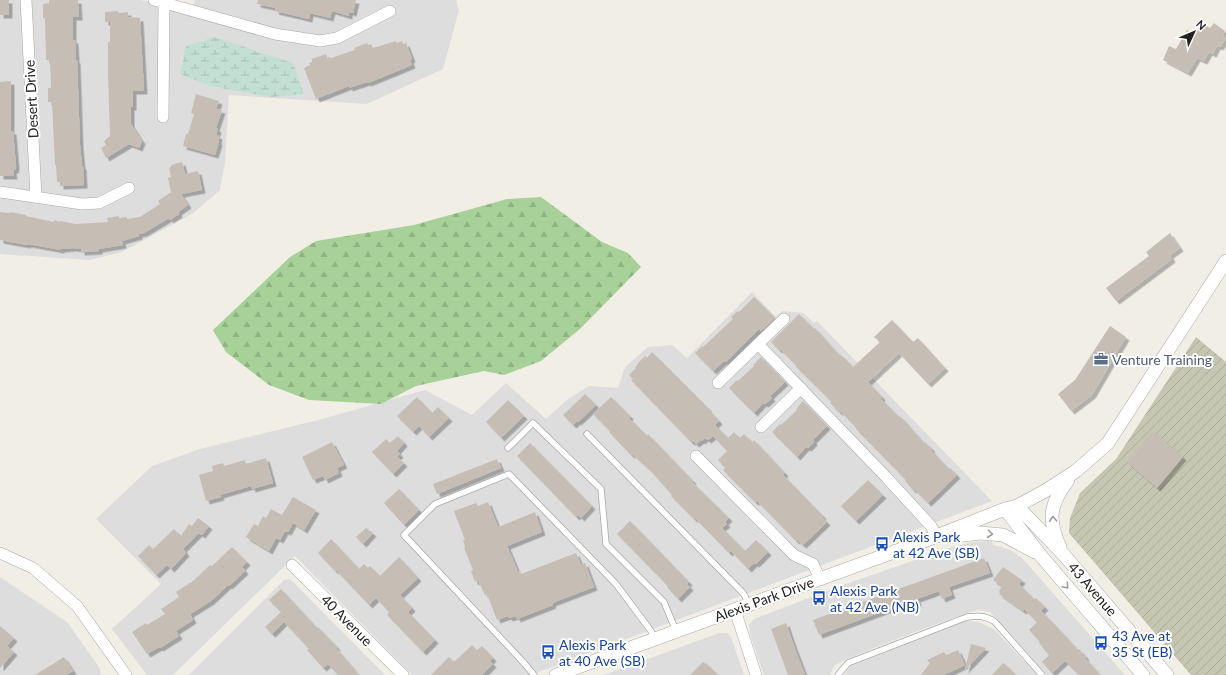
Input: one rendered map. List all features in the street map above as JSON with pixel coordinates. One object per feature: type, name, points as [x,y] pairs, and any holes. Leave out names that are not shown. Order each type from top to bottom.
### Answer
[{"type":"street","name":"Desert Drive","points":[[26,0],[36,197]]},
{"type":"street","points":[[164,117],[159,1],[275,34],[320,41],[337,38],[390,11]]},
{"type":"street","points":[[0,192],[82,204],[99,203],[129,188]]},
{"type":"street","points":[[1064,556],[1054,534],[1052,515],[1054,503],[1059,493],[1076,471],[1108,443],[1226,261]]},
{"type":"street","points":[[718,383],[784,319]]},
{"type":"street","points":[[758,344],[891,482],[931,526],[937,536]]},
{"type":"street","points":[[761,427],[801,388]]},
{"type":"street","points":[[696,456],[794,555],[813,564],[820,579]]},
{"type":"street","name":"Alexis Park Drive","points":[[556,675],[1011,508],[1045,491],[1076,471]]},
{"type":"street","name":"43 Avenue","points":[[1011,508],[1064,556],[1167,675]]},
{"type":"street","name":"43 Avenue","points":[[1011,508],[1041,556],[1143,675]]},
{"type":"street","points":[[924,541],[980,533],[1003,535],[1041,556]]},
{"type":"street","points":[[0,553],[33,568],[77,606],[126,675]]},
{"type":"street","name":"40 Avenue","points":[[292,566],[403,675]]},
{"type":"street","points":[[735,610],[756,675]]},
{"type":"lane","points":[[508,448],[533,423],[601,488],[606,544],[664,602],[676,631]]},
{"type":"lane","points":[[587,434],[742,592],[748,605]]},
{"type":"lane","points":[[534,675],[404,534],[435,504],[508,474],[616,584],[650,631],[654,639]]},
{"type":"lane","points":[[838,675],[848,663],[967,617],[977,616],[986,617],[994,621],[1042,675]]},
{"type":"shaded area","points":[[0,0],[141,0],[192,13],[195,0],[456,0],[459,10],[443,69],[367,104],[229,95],[225,162],[220,190],[192,214],[122,252],[90,260],[0,254]]},
{"type":"shaded area","points":[[752,292],[776,317],[782,311],[803,313],[814,323],[817,321],[992,501],[531,675],[412,675],[295,556],[173,675],[147,675],[112,629],[161,584],[96,519],[152,466],[200,449],[322,419],[425,390],[472,415],[506,383],[546,419],[568,399],[589,386],[618,388],[625,367],[648,347],[672,345],[687,358]]},
{"type":"shaded area","points":[[1196,337],[1226,362],[1226,675],[1191,675],[1069,533],[1070,518],[1080,493],[1116,459]]},
{"type":"shaded area","points":[[992,541],[993,545],[1012,551],[1023,559],[1125,675],[1047,675],[990,612],[979,610],[915,632],[844,660],[834,666],[830,675],[764,675],[751,637],[749,625],[754,619],[843,585],[949,548],[973,542]]},
{"type":"shaded area","points":[[0,577],[67,622],[99,667],[101,675],[0,675]]},
{"type":"shaded area","points":[[290,579],[385,675],[189,675],[284,580]]},
{"type":"shaded area","points":[[965,621],[978,622],[994,629],[1037,675],[845,675],[851,666]]},
{"type":"shaded area","points":[[719,633],[727,633],[731,637],[744,675],[604,675]]},
{"type":"green space","points":[[214,37],[293,63],[304,94],[272,97],[210,86],[180,74],[186,46]]},
{"type":"green space","points":[[541,197],[602,242],[628,253],[641,267],[580,329],[541,361],[504,375],[484,371],[416,386],[381,404],[309,400],[269,385],[226,352],[213,330],[290,257],[316,241],[414,225],[507,199]]},
{"type":"building","points":[[0,0],[9,0],[9,15],[0,15]]},
{"type":"building","points":[[49,0],[78,0],[79,17],[73,17],[73,40],[75,40],[77,60],[80,145],[84,185],[60,186],[60,182],[57,182],[52,102],[48,102],[48,88],[51,88],[50,60],[46,60],[45,18],[43,18],[43,4],[49,3]]},
{"type":"building","points":[[258,0],[356,0],[353,13],[349,12],[349,16],[332,11],[330,18],[310,13],[309,19],[275,11],[276,8],[257,4]]},
{"type":"building","points":[[118,11],[118,13],[128,12],[128,17],[140,18],[144,91],[133,91],[131,124],[142,141],[139,148],[129,144],[106,158],[101,148],[106,145],[104,142],[110,136],[108,42],[110,42],[110,22],[105,22],[105,12]]},
{"type":"building","points":[[1201,22],[1210,28],[1214,23],[1225,31],[1223,35],[1226,38],[1220,47],[1217,46],[1213,54],[1209,52],[1204,61],[1197,58],[1188,73],[1163,60],[1169,46],[1176,49],[1187,30],[1194,33]]},
{"type":"building","points":[[396,41],[397,43],[402,41],[403,44],[406,43],[412,59],[410,60],[412,65],[368,83],[367,82],[349,88],[349,86],[316,99],[304,68],[310,65],[309,63],[312,62],[312,59],[326,54],[328,59],[355,50],[354,48],[367,43],[368,45],[371,44],[373,48]]},
{"type":"building","points":[[11,81],[11,131],[13,131],[16,166],[15,170],[13,170],[14,176],[0,176],[0,82]]},
{"type":"building","points":[[196,94],[219,101],[216,109],[222,110],[216,128],[218,129],[216,135],[219,136],[219,142],[215,155],[183,146],[194,114],[191,113]]},
{"type":"building","points":[[182,162],[185,174],[198,171],[202,190],[181,194],[188,205],[178,212],[179,214],[170,220],[169,218],[144,233],[139,234],[139,236],[122,241],[123,245],[99,249],[99,251],[81,252],[81,249],[73,248],[61,250],[0,240],[0,212],[10,212],[54,222],[54,220],[76,224],[108,222],[107,218],[119,216],[119,218],[127,217],[127,219],[140,217],[160,204],[158,201],[171,192],[168,178],[171,177],[169,168],[171,165]]},
{"type":"building","points":[[1170,233],[1180,248],[1170,255],[1172,259],[1116,301],[1106,288],[1149,256],[1146,252]]},
{"type":"building","points":[[754,297],[775,318],[761,331],[759,329],[726,362],[724,361],[713,371],[695,353],[733,319],[731,317],[738,311],[739,312]]},
{"type":"building","points":[[799,314],[814,329],[815,328],[839,355],[840,354],[853,367],[880,342],[874,337],[892,320],[913,342],[918,338],[945,368],[928,384],[899,353],[868,382],[882,397],[881,399],[899,417],[900,416],[949,469],[950,468],[957,475],[928,503],[914,489],[913,490],[905,481],[906,480],[856,429],[857,428],[830,403],[832,402],[796,367],[797,366],[771,342]]},
{"type":"building","name":"Venture Training","points":[[1110,326],[1126,337],[1092,395],[1071,411],[1058,394],[1075,380]]},
{"type":"building","points":[[652,352],[708,408],[719,421],[715,425],[728,438],[734,432],[740,438],[744,434],[752,442],[754,440],[785,473],[783,475],[823,516],[822,517],[827,522],[803,545],[797,540],[796,541],[757,501],[755,502],[723,470],[725,468],[718,460],[727,451],[713,436],[708,440],[705,438],[696,444],[693,441],[691,442],[631,380],[633,379],[629,375],[636,368],[638,363],[645,356],[647,358]]},
{"type":"building","points":[[761,357],[785,382],[770,396],[772,398],[765,404],[763,403],[754,413],[729,388],[754,366],[753,365]]},
{"type":"building","points":[[585,394],[596,405],[573,425],[563,415]]},
{"type":"building","points":[[417,397],[432,413],[438,407],[449,418],[429,437],[419,426],[413,432],[397,416]]},
{"type":"building","points":[[611,397],[630,416],[629,418],[647,436],[648,434],[693,481],[692,482],[729,518],[725,522],[727,524],[722,528],[745,551],[756,540],[768,552],[756,564],[754,563],[748,569],[731,551],[729,553],[671,496],[672,495],[650,470],[632,454],[631,455],[593,414]]},
{"type":"building","points":[[508,400],[524,416],[501,438],[486,422]]},
{"type":"building","points":[[803,401],[827,426],[813,440],[814,442],[808,448],[806,447],[797,457],[772,432],[797,410],[796,409]]},
{"type":"building","points":[[1153,431],[1183,457],[1157,488],[1127,462]]},
{"type":"building","points":[[398,436],[404,443],[397,451],[400,454],[397,457],[404,463],[393,474],[372,452],[386,439],[390,443]]},
{"type":"building","points":[[332,442],[344,465],[337,468],[339,473],[325,480],[323,476],[313,480],[302,457]]},
{"type":"building","points":[[530,443],[592,506],[581,518],[578,515],[576,517],[517,456]]},
{"type":"building","points":[[266,458],[273,483],[252,489],[251,486],[220,495],[221,497],[206,501],[199,475],[213,471],[212,466],[223,463],[224,466],[245,460],[246,464]]},
{"type":"building","points":[[497,459],[501,468],[437,494],[433,484]]},
{"type":"building","points":[[868,480],[883,495],[856,521],[841,506]]},
{"type":"building","points":[[399,489],[419,510],[404,525],[384,503]]},
{"type":"building","points":[[293,497],[316,510],[304,530],[293,523],[288,532],[285,531],[280,540],[276,538],[269,551],[246,537],[254,524],[258,526],[263,516],[266,518],[271,509],[282,515]]},
{"type":"building","points":[[488,502],[498,527],[535,512],[542,532],[507,546],[518,572],[520,571],[521,574],[576,553],[581,565],[585,563],[594,587],[552,603],[553,605],[517,619],[516,616],[509,618],[508,616],[497,620],[487,594],[485,595],[478,580],[475,582],[471,571],[473,570],[464,548],[463,540],[465,540],[454,511],[476,503],[478,506]]},
{"type":"building","points":[[198,518],[209,526],[202,535],[199,533],[183,549],[186,553],[171,569],[167,565],[156,575],[138,556],[149,545],[153,549],[174,529],[181,536],[189,524],[192,526]]},
{"type":"building","points":[[630,521],[689,582],[687,584],[690,587],[678,599],[667,587],[668,586],[617,534]]},
{"type":"building","points":[[366,528],[373,533],[363,544],[356,537]]},
{"type":"building","points":[[331,539],[359,569],[364,564],[368,568],[370,566],[380,576],[399,557],[418,578],[400,595],[412,608],[408,612],[435,640],[423,652],[387,615],[389,612],[376,598],[369,605],[318,553]]},
{"type":"building","points":[[232,547],[247,562],[242,567],[245,571],[211,601],[190,614],[193,620],[176,631],[179,636],[147,654],[132,632],[165,614],[161,609],[179,597],[176,592],[193,581],[210,565],[212,566]]},
{"type":"building","points":[[984,558],[990,573],[949,587],[952,595],[942,599],[939,591],[917,599],[918,603],[910,606],[908,602],[819,635],[813,620]]},
{"type":"building","points":[[1003,567],[1022,580],[1019,584],[1034,599],[1036,598],[1045,607],[1041,611],[1078,650],[1079,649],[1100,675],[1079,675],[1065,661],[1052,673],[1042,662],[1049,655],[1029,630],[1037,622],[1024,609],[1023,611],[999,594],[1002,586],[993,580]]},
{"type":"building","points":[[281,589],[337,647],[336,648],[359,675],[338,675],[328,664],[323,668],[307,650],[309,649],[284,622],[272,634],[265,627],[281,612],[269,600]]},
{"type":"building","points":[[786,623],[805,675],[788,675],[771,629]]},
{"type":"building","points":[[0,626],[14,638],[7,646],[14,652],[0,668]]},
{"type":"building","points":[[971,644],[986,648],[965,670]]},
{"type":"building","points":[[472,645],[477,650],[482,646],[493,658],[490,661],[493,664],[482,675],[431,675],[449,657],[454,662]]},
{"type":"building","points":[[958,650],[965,665],[944,675],[921,675],[930,663],[927,660],[944,652],[946,655]]},
{"type":"building","points":[[64,657],[73,671],[66,675],[35,675]]},
{"type":"building","points":[[703,662],[706,663],[718,675],[690,675]]},
{"type":"building","points":[[1003,663],[1006,665],[1016,675],[992,675]]},
{"type":"place","name":"Venture Training","points":[[1101,359]]},
{"type":"place","name":"Alexis Park at 42 Ave (SB)","points":[[882,544]]},
{"type":"place","name":"Alexis Park at 42 Ave (NB)","points":[[819,598]]},
{"type":"place","name":"43 Ave at 35 St (EB)","points":[[1101,643]]},
{"type":"place","name":"Alexis Park at 40 Ave (SB)","points":[[548,652]]}]
